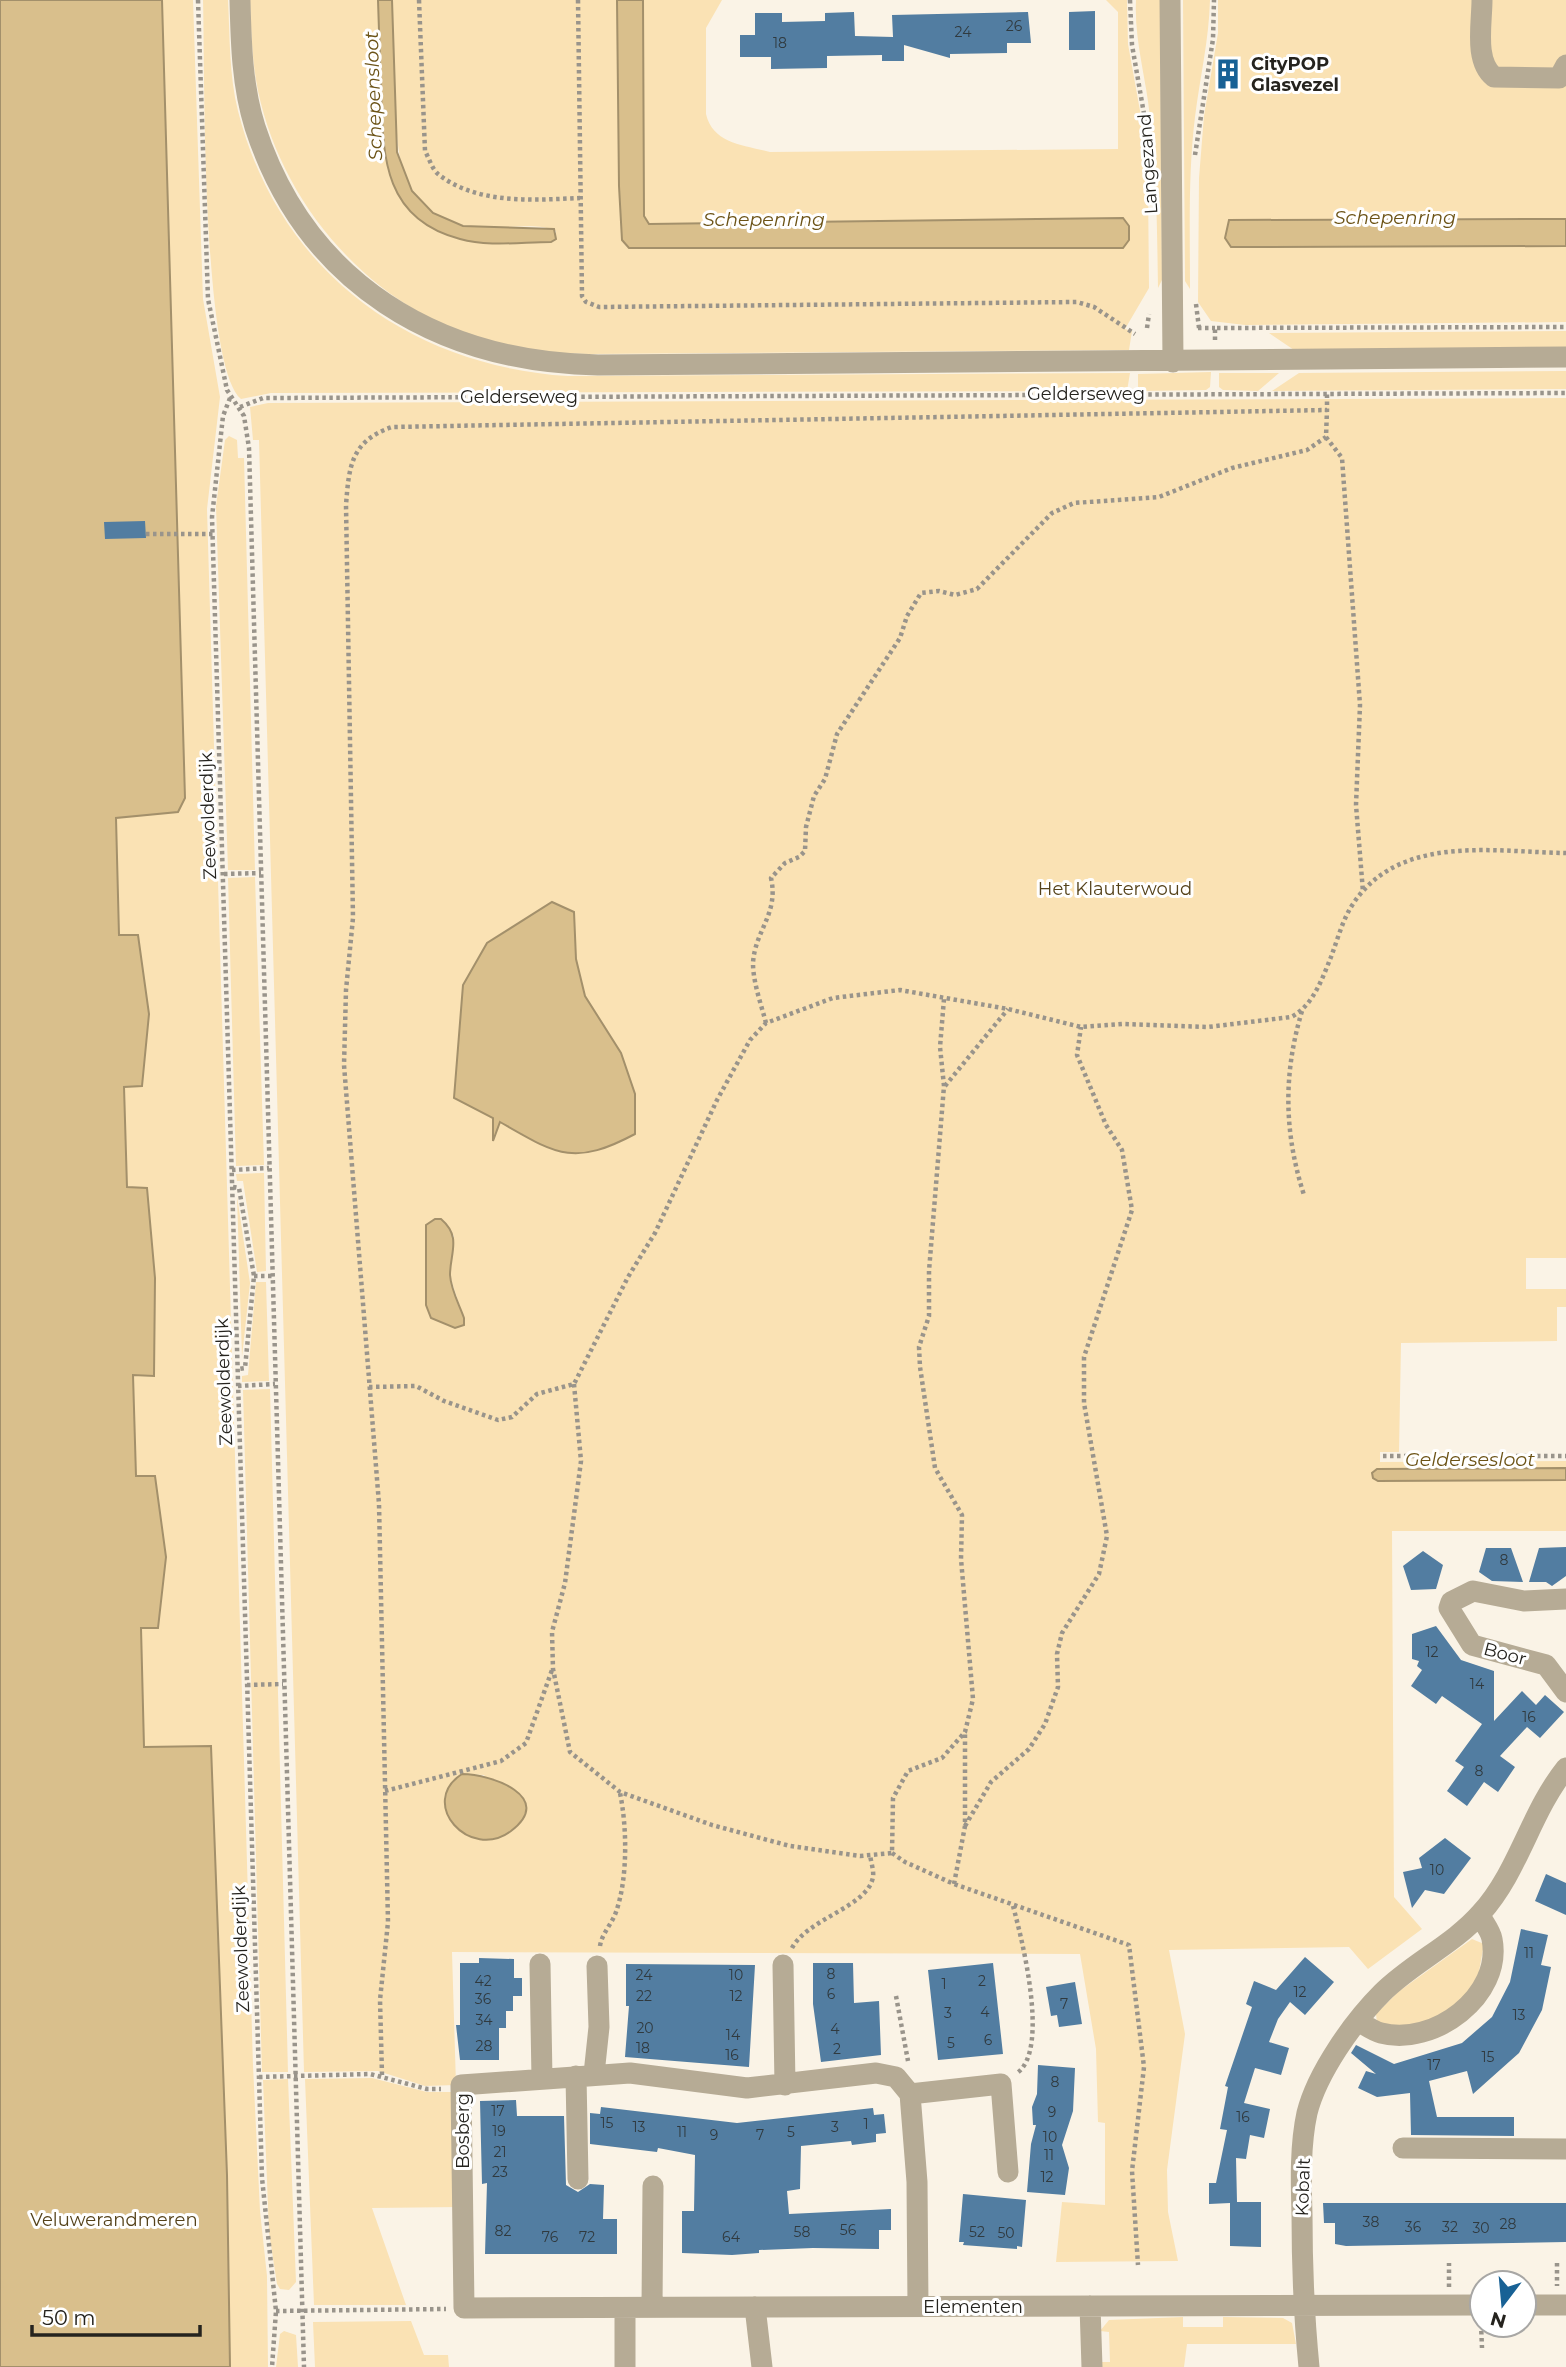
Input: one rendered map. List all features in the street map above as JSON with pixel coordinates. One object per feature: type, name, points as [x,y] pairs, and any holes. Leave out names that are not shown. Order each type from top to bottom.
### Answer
[{"type":"street","name":"Gelderseweg","points":[[240,0],[243,65],[254,125],[291,205],[311,234],[359,283],[404,316],[446,337],[489,353],[569,364],[1173,362],[1566,357]]},
{"type":"street","name":"Langezand","points":[[1170,0],[1173,362]]},
{"type":"street","points":[[1482,0],[1481,50],[1487,71],[1494,77],[1559,78],[1566,65]]},
{"type":"street","name":"Boor","points":[[1566,1599],[1524,1601],[1473,1591],[1451,1602],[1449,1608],[1472,1645],[1546,1665],[1566,1692]]},
{"type":"street","name":"Kobalt","points":[[1310,2367],[1303,2306],[1301,2177],[1307,2112],[1331,2059],[1357,2021],[1383,1992],[1479,1916],[1504,1886],[1548,1790],[1566,1768]]},
{"type":"street","points":[[1357,2021],[1380,2033],[1403,2036],[1427,2032],[1452,2019],[1472,2003],[1486,1980],[1493,1957],[1492,1938],[1479,1916]]},
{"type":"street","points":[[540,1964],[542,2079]]},
{"type":"street","points":[[783,1965],[785,2085]]},
{"type":"street","points":[[578,2179],[585,2075],[598,2027],[597,1966]]},
{"type":"street","name":"Bosberg","points":[[464,2308],[461,2085],[630,2073],[747,2088],[876,2073],[896,2077],[910,2094]]},
{"type":"street","points":[[918,2307],[917,2182],[910,2094],[1001,2084],[1008,2172]]},
{"type":"street","points":[[1403,2148],[1566,2149]]},
{"type":"street","points":[[652,2307],[653,2186]]},
{"type":"street","name":"Elementen","points":[[464,2308],[1468,2305]]},
{"type":"street","points":[[1538,2305],[1566,2305]]},
{"type":"street","points":[[1090,2306],[1093,2367]]},
{"type":"street","points":[[755,2307],[762,2367]]},
{"type":"street","points":[[625,2308],[625,2367]]},
{"type":"path","points":[[198,0],[208,299],[230,398],[240,407],[248,428],[249,448],[304,2367]]},
{"type":"path","points":[[419,0],[425,151],[436,173],[467,191],[506,198],[580,198]]},
{"type":"path","points":[[578,0],[582,296],[592,305],[1077,302],[1094,307],[1135,334]]},
{"type":"path","name":"Langezand","points":[[1130,0],[1132,45],[1148,138]]},
{"type":"path","points":[[1194,164],[1198,121],[1213,39],[1214,0]]},
{"type":"path","points":[[1196,297],[1199,328]]},
{"type":"path","points":[[1147,328],[1151,302]]},
{"type":"path","points":[[1214,395],[1215,328],[1566,327]]},
{"type":"path","name":"Gelderseweg","points":[[240,407],[263,398],[1566,393]]},
{"type":"path","points":[[1326,394],[1326,437],[1342,458],[1360,705],[1356,805],[1363,893]]},
{"type":"path","name":"Zeewolderdijk","points":[[230,398],[220,440],[213,534],[263,2190],[276,2311],[272,2367]]},
{"type":"path","points":[[382,2075],[380,2000],[388,1922],[379,1504],[344,1065],[346,990],[353,918],[346,505],[352,463],[363,442],[392,427],[1327,410]]},
{"type":"path","points":[[766,1023],[753,964],[757,943],[772,905],[771,878],[785,863],[805,851],[805,834],[814,796],[825,779],[837,734],[900,638],[907,616],[921,593],[939,591],[955,595],[977,589],[1052,513],[1074,503],[1158,497],[1233,468],[1307,450],[1326,437]]},
{"type":"path","points":[[146,534],[213,534]]},
{"type":"path","points":[[1304,1195],[1291,1152],[1287,1105],[1290,1058],[1302,1012],[1315,991],[1351,908],[1373,881],[1420,855],[1447,852],[1566,853]]},
{"type":"path","points":[[224,874],[261,873]]},
{"type":"path","points":[[1138,2264],[1132,2171],[1144,2067],[1129,1945],[954,1884],[905,1862],[892,1853],[870,1855],[790,1846],[712,1825],[620,1792],[570,1752],[553,1669],[552,1632],[565,1583],[581,1461],[574,1384],[628,1277],[655,1233],[717,1100],[750,1040],[766,1023],[833,998],[900,990],[1008,1009],[1080,1027],[1122,1024],[1208,1027],[1280,1019],[1302,1012]]},
{"type":"path","points":[[944,999],[940,1047],[944,1086],[929,1271],[929,1316],[919,1347],[919,1357],[935,1468],[961,1515],[961,1559],[973,1699],[965,1732],[965,1826],[954,1884]]},
{"type":"path","points":[[944,1086],[1008,1009]]},
{"type":"path","points":[[965,1826],[991,1782],[1029,1749],[1045,1724],[1058,1686],[1057,1654],[1062,1633],[1099,1574],[1105,1556],[1107,1536],[1084,1403],[1084,1357],[1132,1210],[1122,1150],[1106,1125],[1077,1055],[1080,1027]]},
{"type":"path","points":[[232,1170],[269,1168]]},
{"type":"path","points":[[233,1187],[239,1188],[254,1276],[245,1368],[238,1368]]},
{"type":"path","points":[[254,1276],[272,1276]]},
{"type":"path","points":[[238,1385],[275,1384]]},
{"type":"path","points":[[369,1387],[416,1386],[444,1401],[498,1420],[512,1417],[537,1394],[574,1384]]},
{"type":"path","points":[[1383,1456],[1566,1456]]},
{"type":"path","points":[[385,1791],[501,1761],[526,1743],[553,1669]]},
{"type":"path","points":[[247,1685],[283,1684]]},
{"type":"path","points":[[892,1853],[893,1798],[908,1771],[942,1758],[965,1732]]},
{"type":"path","points":[[597,1966],[601,1940],[616,1913],[621,1892],[626,1835],[620,1792]]},
{"type":"path","points":[[783,1965],[802,1932],[861,1896],[873,1878],[870,1855]]},
{"type":"path","points":[[1001,2084],[1024,2068],[1031,2049],[1032,2009],[1027,1965],[1013,1905]]},
{"type":"path","points":[[896,1996],[901,2038],[912,2075],[910,2094]]},
{"type":"path","points":[[259,2077],[382,2075],[427,2089],[461,2085]]},
{"type":"path","points":[[276,2311],[464,2308]]},
{"type":"green space","name":"Veluwerandmeren","points":[[0,0],[193,0],[203,299],[220,397],[207,509],[253,2066],[260,2211],[267,2276],[268,2367],[0,2367]]},
{"type":"green space","points":[[203,0],[228,0],[231,70],[238,111],[257,168],[284,218],[318,262],[358,299],[404,330],[455,353],[510,368],[568,376],[1130,373],[1127,391],[271,393],[241,399],[228,375],[218,332],[212,275],[205,146]]},
{"type":"green space","points":[[250,0],[378,0],[383,138],[393,181],[402,200],[415,216],[434,229],[459,239],[495,243],[556,239],[556,231],[536,226],[466,227],[443,219],[425,208],[413,193],[405,175],[397,134],[392,0],[617,0],[619,186],[625,245],[1129,226],[1122,218],[649,224],[644,216],[643,0],[722,0],[706,28],[706,114],[715,132],[722,137],[740,145],[770,152],[1118,149],[1118,12],[1106,0],[1127,0],[1128,44],[1144,133],[1148,184],[1149,288],[1125,329],[1132,331],[1129,350],[590,354],[524,350],[468,335],[425,315],[385,289],[349,258],[317,221],[292,181],[272,137],[258,91]]},
{"type":"green space","points":[[1136,0],[1160,0],[1162,280],[1158,288],[1154,160],[1137,30]]},
{"type":"green space","points":[[1183,0],[1210,0],[1191,160],[1190,289],[1185,281]]},
{"type":"green space","points":[[1218,0],[1566,0],[1566,218],[1229,220],[1225,238],[1231,247],[1566,246],[1566,322],[1245,325],[1211,321],[1198,302],[1199,178],[1204,116],[1218,33]]},
{"type":"green space","points":[[1566,331],[1566,349],[1294,350],[1269,333]]},
{"type":"green space","points":[[1566,371],[1566,389],[1272,391],[1299,373]]},
{"type":"green space","points":[[1211,372],[1210,387],[1206,390],[1143,391],[1138,387],[1138,374]]},
{"type":"green space","points":[[1219,373],[1279,373],[1258,391],[1223,390],[1219,387]]},
{"type":"green space","name":"Het Klauterwoud","points":[[1566,398],[1566,1258],[1526,1258],[1526,1289],[1566,1289],[1566,1307],[1557,1307],[1557,1341],[1401,1343],[1399,1452],[1380,1452],[1380,1462],[1566,1461],[1566,1468],[1378,1469],[1372,1474],[1378,1481],[1566,1480],[1566,1531],[1392,1531],[1394,1897],[1422,1929],[1368,1969],[1349,1947],[1169,1950],[1185,2034],[1167,2170],[1168,2212],[1178,2261],[1056,2262],[1062,2202],[1105,2205],[1105,2123],[1098,2122],[1096,2049],[1080,1954],[452,1952],[456,2085],[425,2086],[378,2071],[304,2072],[259,440],[253,440],[250,407],[268,403]],"holes":[[[441,1219],[454,1236],[450,1276],[460,1307],[426,1305]],[[462,1774],[484,1775],[515,1829],[497,1838],[480,1839],[472,1837],[457,1826],[450,1818]]]},
{"type":"green space","points":[[229,436],[237,440],[238,458],[244,458],[255,870],[228,870],[216,506],[225,440]]},
{"type":"green space","points":[[255,877],[264,1165],[236,1166],[228,878]]},
{"type":"green space","points":[[264,1173],[266,1271],[257,1272],[243,1181],[237,1181],[236,1174]]},
{"type":"green space","points":[[237,1196],[250,1283],[242,1357]]},
{"type":"green space","points":[[256,1282],[266,1282],[269,1381],[242,1382],[242,1376],[248,1375]]},
{"type":"green space","points":[[270,1389],[288,2072],[262,2072],[243,1390]]},
{"type":"green space","points":[[1472,1939],[1484,1944],[1478,1977],[1470,1990],[1444,2016],[1397,2029],[1377,2023],[1376,2014],[1398,1992]]},
{"type":"green space","points":[[372,2078],[427,2092],[456,2092],[460,2207],[372,2208],[406,2305],[314,2305],[305,2079]]},
{"type":"green space","points":[[288,2079],[296,2282],[289,2290],[280,2289],[277,2284],[269,2232],[263,2080]]},
{"type":"green space","points":[[1183,2317],[1183,2327],[1223,2327],[1223,2317],[1283,2318],[1292,2323],[1296,2344],[1187,2344],[1184,2367],[1098,2367],[1097,2362],[1110,2362],[1109,2332],[1100,2331],[1109,2320]]},
{"type":"green space","points":[[411,2321],[424,2355],[448,2355],[449,2367],[315,2367],[313,2322]]},
{"type":"green space","points":[[284,2331],[296,2335],[298,2367],[276,2367],[280,2334]]},
{"type":"shaded area","name":"Veluwerandmeren","points":[[0,0],[162,0],[185,798],[178,812],[116,818],[119,935],[138,935],[149,1014],[142,1086],[124,1087],[127,1187],[147,1188],[155,1278],[154,1376],[133,1375],[136,1476],[155,1476],[166,1557],[158,1628],[141,1628],[144,1747],[211,1746],[227,2175],[230,2367],[0,2367]]},
{"type":"shaded area","points":[[378,0],[392,0],[397,152],[412,191],[433,213],[463,226],[554,229],[556,239],[551,242],[505,244],[460,239],[435,230],[415,217],[402,201],[392,182],[383,139]]},
{"type":"shaded area","points":[[617,0],[643,0],[644,216],[649,224],[1123,218],[1129,226],[1129,240],[1123,248],[629,248],[622,240],[619,186]]},
{"type":"shaded area","points":[[1566,219],[1566,246],[1231,247],[1225,238],[1229,220]]},
{"type":"shaded area","points":[[552,902],[574,912],[576,959],[585,996],[621,1053],[635,1094],[635,1134],[596,1151],[580,1153],[551,1149],[500,1122],[493,1141],[493,1118],[454,1098],[463,985],[487,943]]},
{"type":"shaded area","points":[[435,1219],[441,1219],[453,1239],[450,1275],[464,1318],[464,1325],[455,1328],[431,1318],[426,1305],[426,1225]]},
{"type":"shaded area","points":[[1566,1468],[1566,1480],[1378,1481],[1373,1478],[1372,1473],[1377,1469]]},
{"type":"shaded area","points":[[462,1774],[488,1778],[514,1790],[523,1798],[526,1808],[523,1819],[511,1831],[495,1839],[480,1839],[466,1834],[454,1825],[447,1813],[445,1800],[450,1786]]},
{"type":"building","points":[[1095,11],[1095,50],[1069,50],[1069,12]]},
{"type":"building","points":[[854,12],[855,36],[893,37],[892,15],[1028,12],[1031,43],[1007,43],[1007,53],[950,54],[950,58],[904,45],[904,61],[882,61],[882,55],[827,56],[827,68],[771,69],[771,57],[740,57],[740,35],[755,35],[755,13],[782,13],[782,22],[825,21],[825,13]]},
{"type":"building","points":[[145,521],[146,538],[105,539],[104,522]]},
{"type":"building","points":[[1566,1547],[1566,1576],[1552,1586],[1546,1582],[1529,1582],[1539,1548]]},
{"type":"building","points":[[1486,1548],[1511,1548],[1523,1582],[1492,1581],[1479,1572]]},
{"type":"building","points":[[1423,1551],[1443,1565],[1436,1589],[1411,1590],[1403,1566]]},
{"type":"building","points":[[1436,1626],[1461,1660],[1494,1671],[1494,1721],[1522,1691],[1536,1705],[1545,1695],[1564,1712],[1540,1738],[1527,1727],[1500,1756],[1515,1767],[1498,1792],[1484,1782],[1467,1806],[1447,1791],[1464,1767],[1455,1761],[1482,1724],[1442,1696],[1436,1704],[1411,1686],[1422,1670],[1417,1666],[1419,1661],[1412,1659],[1412,1634]]},
{"type":"building","points":[[1445,1838],[1471,1858],[1444,1894],[1425,1890],[1412,1908],[1403,1872],[1422,1868],[1419,1858]]},
{"type":"building","points":[[1546,1874],[1566,1883],[1566,1915],[1535,1901]]},
{"type":"building","points":[[1521,1929],[1548,1935],[1541,1965],[1551,1967],[1542,2010],[1519,2053],[1473,2094],[1467,2071],[1429,2081],[1437,2117],[1514,2117],[1514,2136],[1411,2135],[1410,2093],[1377,2097],[1358,2088],[1366,2071],[1376,2074],[1351,2053],[1356,2045],[1394,2064],[1462,2043],[1492,2017],[1510,1982]]},
{"type":"building","points":[[1305,1957],[1334,1982],[1305,2015],[1290,2002],[1278,2019],[1269,2042],[1289,2048],[1281,2075],[1255,2068],[1244,2103],[1270,2109],[1264,2138],[1250,2135],[1246,2159],[1236,2158],[1237,2202],[1261,2202],[1261,2247],[1230,2246],[1230,2203],[1209,2204],[1209,2183],[1216,2183],[1227,2130],[1220,2129],[1228,2087],[1225,2086],[1252,2007],[1246,2004],[1254,1981],[1276,1990]]},
{"type":"building","points":[[479,1958],[514,1959],[514,1978],[522,1978],[522,1996],[513,1996],[513,2011],[506,2011],[506,2028],[499,2028],[499,2060],[460,2060],[456,2025],[460,2025],[460,1963],[479,1963]]},
{"type":"building","points":[[813,1963],[853,1963],[854,2003],[879,2001],[881,2055],[821,2062],[813,2004]]},
{"type":"building","points":[[993,1963],[1003,2054],[938,2060],[928,1970]]},
{"type":"building","points":[[626,1964],[755,1965],[749,2067],[625,2057],[629,2006],[626,2006]]},
{"type":"building","points":[[1075,1982],[1082,2024],[1059,2027],[1057,2015],[1051,2016],[1046,1987]]},
{"type":"building","points":[[1038,2065],[1075,2068],[1073,2111],[1062,2145],[1069,2168],[1065,2195],[1027,2192],[1031,2144],[1036,2125],[1033,2125],[1032,2107],[1037,2094]]},
{"type":"building","points":[[516,2100],[517,2116],[564,2116],[566,2185],[578,2192],[590,2184],[604,2185],[603,2219],[617,2219],[617,2254],[485,2254],[487,2183],[482,2184],[480,2101]]},
{"type":"building","points":[[601,2107],[737,2123],[873,2108],[874,2115],[884,2114],[886,2133],[876,2134],[876,2142],[852,2145],[851,2141],[801,2146],[800,2189],[787,2191],[789,2214],[891,2209],[891,2230],[879,2230],[879,2249],[759,2250],[759,2253],[732,2255],[682,2253],[682,2211],[694,2211],[695,2155],[658,2148],[657,2152],[590,2144],[590,2113],[600,2114]]},
{"type":"building","points":[[963,2194],[1026,2200],[1022,2247],[1017,2246],[1017,2249],[963,2245],[964,2242],[959,2242]]},
{"type":"building","points":[[1323,2203],[1566,2203],[1566,2242],[1346,2246],[1335,2244],[1335,2223],[1324,2223]]},
{"type":"place","name":"CityPOP Glasvezel","points":[[1228,74]]},
{"type":"water label","name":"Schepensloot","points":[[373,96]]},
{"type":"water label","name":"Schepenring","points":[[1395,217]]},
{"type":"water label","name":"Schepenring","points":[[764,219]]},
{"type":"water label","name":"Geldersesloot","points":[[1470,1459]]}]
